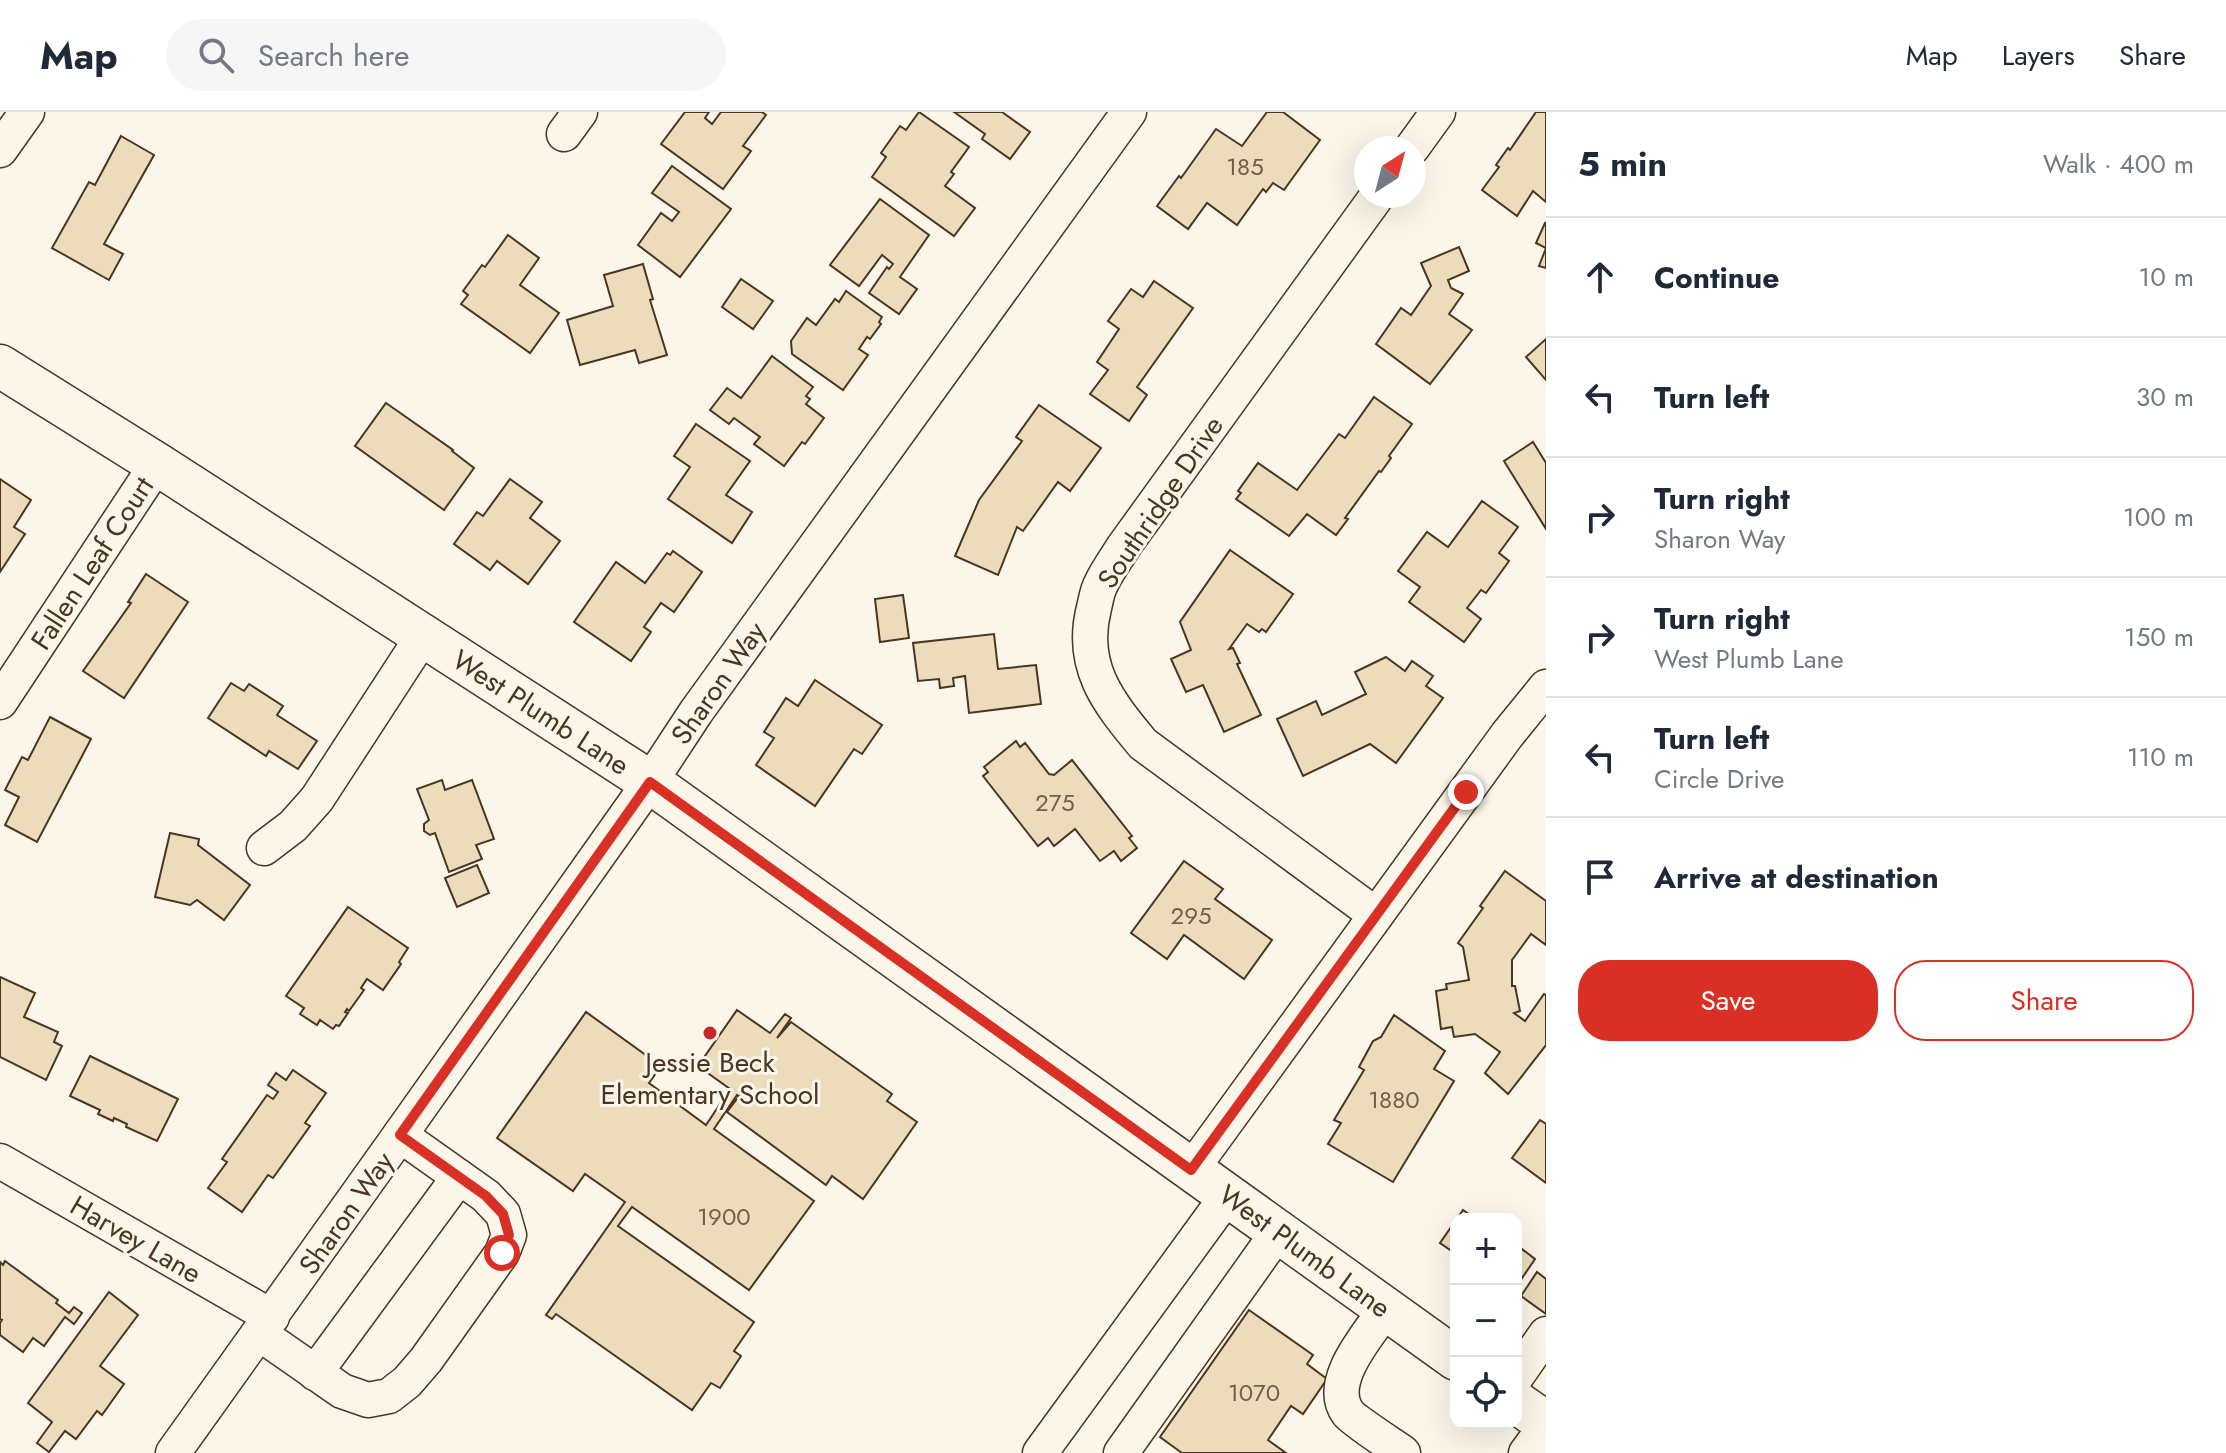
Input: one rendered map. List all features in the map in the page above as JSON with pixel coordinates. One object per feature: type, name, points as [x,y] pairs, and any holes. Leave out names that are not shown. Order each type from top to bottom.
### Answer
[{"type":"main road","name":"West Plumb Lane","points":[[0,366],[650,782],[1453,1357]]},
{"type":"street","points":[[0,150],[27,112]]},
{"type":"street","name":"Sharon Way","points":[[182,1450],[696,712],[1129,112]]},
{"type":"street","points":[[1421,136],[1438,112]]},
{"type":"street","name":"Southridge Drive","points":[[1368,208],[1124,546],[1099,586],[1091,620],[1089,650],[1097,680],[1116,712],[1143,744],[1376,915]]},
{"type":"street","name":"Fallen Leaf Court","points":[[0,702],[157,464]]},
{"type":"street","points":[[264,848],[293,826],[317,799],[423,636]]},
{"type":"street","points":[[1191,1170],[1507,735],[1546,687]]},
{"type":"street","points":[[315,1373],[459,1177],[400,1135]]},
{"type":"street","name":"Harvey Lane","points":[[0,1161],[266,1326],[315,1373],[342,1391],[368,1400],[389,1396],[407,1382],[502,1253],[509,1235],[503,1214],[486,1196],[459,1177]]},
{"type":"street","points":[[1040,1453],[1228,1195]]},
{"type":"street","points":[[1121,1453],[1278,1232]]},
{"type":"street","points":[[1386,1309],[1347,1367],[1340,1392],[1348,1413],[1403,1453]]},
{"type":"street","points":[[1526,1453],[1546,1334]]},
{"type":"building","points":[[685,112],[709,112],[705,118],[712,124],[721,112],[762,112],[766,115],[743,146],[751,151],[723,189],[661,144]]},
{"type":"building","points":[[919,112],[969,147],[945,186],[975,208],[954,236],[872,177],[886,157],[881,153],[900,126],[906,130]]},
{"type":"building","points":[[954,112],[1002,112],[1030,132],[1010,159],[982,139],[985,134]]},
{"type":"building","points":[[1267,112],[1283,112],[1320,140],[1284,190],[1273,183],[1266,192],[1263,189],[1237,225],[1207,203],[1188,229],[1157,206],[1216,129],[1242,146]]},
{"type":"building","points":[[1536,112],[1546,112],[1546,202],[1533,191],[1517,216],[1482,190],[1499,167],[1496,165]]},
{"type":"building","points":[[121,136],[154,155],[104,244],[123,254],[109,280],[52,248],[89,182],[95,185]]},
{"type":"building","points":[[672,166],[731,209],[680,277],[638,245],[661,213],[672,221],[679,212],[652,193]]},
{"type":"building","points":[[880,199],[929,235],[900,277],[917,289],[899,314],[869,293],[887,267],[889,269],[893,264],[882,255],[859,286],[830,265]]},
{"type":"building","points":[[1546,224],[1546,248],[1536,243]]},
{"type":"building","points":[[508,235],[539,258],[520,285],[559,313],[530,353],[461,304],[468,295],[463,291]]},
{"type":"building","points":[[1459,247],[1469,271],[1448,280],[1451,288],[1463,294],[1449,314],[1472,330],[1430,384],[1376,344],[1401,308],[1411,315],[1431,286],[1421,263]]},
{"type":"building","points":[[1546,248],[1546,268],[1539,266]]},
{"type":"building","points":[[643,264],[653,299],[650,300],[667,355],[639,363],[635,350],[580,365],[567,320],[613,306],[604,275]]},
{"type":"building","points":[[741,279],[773,301],[753,329],[722,307]]},
{"type":"building","points":[[1154,281],[1193,308],[1137,387],[1147,395],[1129,421],[1090,394],[1108,370],[1097,362],[1119,329],[1108,321],[1131,289],[1143,297]]},
{"type":"building","points":[[846,291],[882,317],[881,324],[859,349],[868,355],[843,390],[792,354],[791,341],[807,318],[816,325],[835,299],[839,302]]},
{"type":"building","points":[[1546,339],[1546,380],[1526,357]]},
{"type":"building","points":[[772,356],[813,387],[806,396],[810,399],[806,404],[824,418],[784,466],[754,444],[760,437],[734,418],[729,424],[710,410],[727,388],[741,398]]},
{"type":"building","points":[[1374,397],[1412,424],[1336,535],[1307,514],[1289,536],[1236,499],[1241,493],[1238,491],[1258,463],[1297,490],[1339,434],[1345,438]]},
{"type":"building","points":[[386,403],[474,468],[444,510],[355,446]]},
{"type":"building","points":[[1039,405],[1101,448],[1070,491],[1058,482],[1023,531],[1017,527],[998,575],[955,556],[979,500],[1022,441],[1016,437]]},
{"type":"building","points":[[696,424],[750,461],[726,495],[752,512],[732,543],[668,499],[690,467],[674,456]]},
{"type":"building","points":[[1533,442],[1546,463],[1546,529],[1504,461]]},
{"type":"building","points":[[0,479],[31,500],[14,527],[25,534],[0,572]]},
{"type":"building","points":[[510,479],[542,502],[530,518],[560,541],[528,584],[497,561],[490,570],[454,544],[477,512],[483,516]]},
{"type":"building","points":[[1482,501],[1518,527],[1499,553],[1509,561],[1486,593],[1481,590],[1467,608],[1481,619],[1464,642],[1409,602],[1420,587],[1398,571],[1427,532],[1448,547]]},
{"type":"building","points":[[1230,550],[1293,594],[1266,632],[1262,629],[1259,632],[1247,624],[1229,649],[1233,648],[1240,663],[1237,664],[1261,715],[1224,732],[1203,685],[1186,692],[1171,659],[1191,650],[1180,622]]},
{"type":"building","points":[[673,551],[702,572],[674,612],[661,603],[644,627],[651,632],[631,661],[574,622],[616,562],[645,583],[667,553],[670,555]]},
{"type":"building","points":[[146,574],[188,602],[124,698],[83,671],[131,603],[128,602]]},
{"type":"building","points":[[903,595],[909,638],[880,642],[875,599]]},
{"type":"building","points":[[994,634],[998,669],[1036,665],[1041,704],[969,713],[965,676],[953,678],[954,686],[940,688],[939,679],[918,681],[913,643]]},
{"type":"building","points":[[1386,657],[1405,671],[1412,661],[1433,676],[1426,686],[1443,698],[1396,763],[1370,744],[1303,776],[1277,719],[1316,701],[1322,715],[1366,694],[1355,672]]},
{"type":"building","points":[[815,680],[882,725],[862,754],[854,749],[815,806],[756,765],[774,738],[764,732],[786,698],[798,706]]},
{"type":"building","points":[[231,683],[244,691],[249,684],[283,706],[277,715],[317,741],[298,769],[269,751],[266,756],[208,718]]},
{"type":"building","points":[[50,717],[91,739],[37,842],[5,825],[19,797],[5,790],[22,757],[28,760]]},
{"type":"building","points":[[1016,741],[1020,747],[1025,743],[1049,774],[1054,775],[1072,760],[1132,836],[1129,838],[1137,848],[1121,861],[1114,851],[1100,861],[1075,829],[1054,846],[1048,838],[1038,846],[983,776],[988,772],[984,767]]},
{"type":"building","points":[[442,780],[445,790],[472,780],[494,839],[476,845],[482,859],[449,872],[435,833],[430,835],[424,831],[424,824],[429,820],[417,789]]},
{"type":"building","points":[[170,833],[199,839],[198,845],[250,885],[224,920],[197,900],[190,905],[155,897]]},
{"type":"building","points":[[1184,861],[1223,889],[1215,899],[1272,940],[1244,979],[1184,935],[1167,959],[1131,933]]},
{"type":"building","points":[[477,865],[489,893],[457,907],[445,878]]},
{"type":"building","points":[[1505,871],[1546,901],[1546,945],[1531,934],[1512,960],[1512,986],[1515,986],[1520,1011],[1514,1013],[1525,1021],[1546,995],[1546,1045],[1508,1094],[1485,1073],[1500,1052],[1475,1034],[1454,1037],[1452,1027],[1441,1029],[1436,991],[1447,989],[1446,984],[1469,980],[1463,947],[1458,943]]},
{"type":"building","points":[[348,907],[408,948],[383,990],[367,979],[361,988],[364,990],[349,1011],[347,1009],[345,1012],[348,1013],[339,1026],[333,1029],[320,1020],[317,1025],[300,1014],[304,1008],[286,996]]},
{"type":"building","points":[[0,977],[35,993],[24,1017],[58,1032],[54,1042],[62,1046],[46,1080],[0,1057]]},
{"type":"building","points":[[737,1010],[770,1033],[785,1014],[791,1018],[777,1038],[791,1022],[892,1094],[887,1101],[917,1122],[863,1199],[832,1176],[826,1185],[727,1112],[737,1095],[714,1129],[814,1201],[749,1290],[632,1207],[618,1226],[754,1322],[734,1351],[741,1356],[720,1388],[711,1383],[692,1410],[556,1314],[552,1319],[546,1315],[625,1202],[585,1174],[573,1191],[497,1138],[586,1012],[661,1066],[649,1083],[706,1125],[730,1089],[698,1066]]},
{"type":"building","points":[[1394,1015],[1445,1051],[1434,1069],[1454,1081],[1393,1182],[1328,1144],[1341,1123],[1334,1120],[1364,1070],[1359,1067],[1373,1041],[1381,1037]]},
{"type":"building","points":[[90,1056],[178,1099],[157,1141],[114,1118],[113,1121],[98,1114],[100,1110],[70,1096]]},
{"type":"building","points":[[293,1070],[326,1093],[305,1123],[310,1126],[273,1178],[268,1175],[242,1212],[208,1188],[227,1162],[222,1159],[267,1095],[273,1099],[278,1092],[268,1085],[276,1073],[286,1080]]},
{"type":"building","points":[[1540,1120],[1546,1124],[1546,1183],[1512,1158]]},
{"type":"building","points":[[1450,1229],[1450,1250],[1440,1243]]},
{"type":"building","points":[[1522,1249],[1535,1259],[1522,1278]]},
{"type":"building","points":[[5,1261],[58,1300],[56,1303],[69,1313],[74,1307],[82,1313],[74,1324],[65,1317],[44,1346],[33,1338],[23,1352],[0,1335],[0,1262],[3,1265]]},
{"type":"building","points":[[1537,1272],[1546,1279],[1546,1314],[1522,1297]]},
{"type":"building","points":[[109,1292],[138,1315],[100,1366],[124,1384],[102,1415],[97,1411],[76,1439],[65,1431],[49,1452],[37,1443],[52,1422],[28,1403]]},
{"type":"building","points":[[1249,1310],[1313,1355],[1307,1364],[1327,1379],[1303,1414],[1291,1406],[1268,1440],[1286,1453],[1182,1453],[1160,1437]]},
{"type":"place","name":"Jessie Beck Elementary School","points":[[710,1033]]},
{"type":"route","points":[[502,1253],[509,1235],[503,1214],[486,1196],[400,1135],[650,782],[1191,1170],[1466,792]]}]
